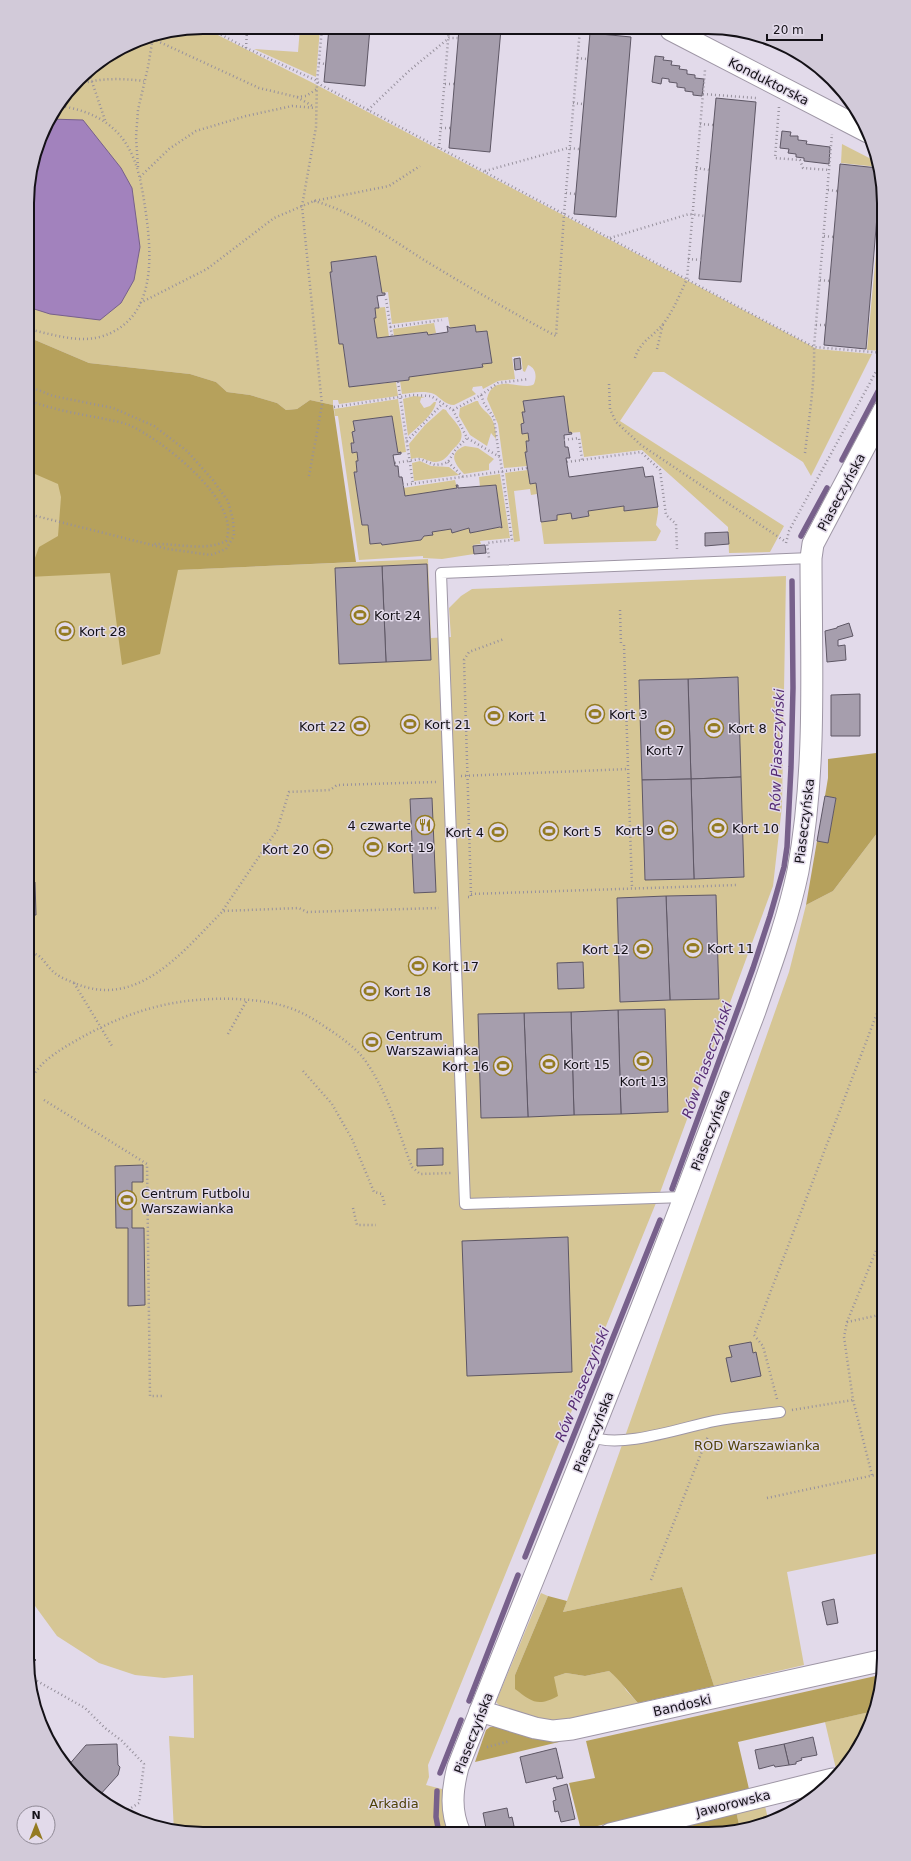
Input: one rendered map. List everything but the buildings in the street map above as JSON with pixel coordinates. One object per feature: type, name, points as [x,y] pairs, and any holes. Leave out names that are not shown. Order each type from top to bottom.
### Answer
[{"type":"street","name":"Konduktorska","points":[[679,34],[860,128]]},
{"type":"street","name":"Piaseczyńska","points":[[458,1827],[452,1809],[454,1780],[480,1711],[591,1436],[685,1197],[779,942],[789,909],[798,870],[807,798],[810,753],[811,558],[813,544],[877,423]]},
{"type":"street","name":"Bandoski","points":[[480,1711],[535,1728],[553,1731],[572,1729],[877,1662]]},
{"type":"street","name":"Jaworowska","points":[[638,1827],[824,1781]]},
{"type":"lane","points":[[685,1197],[464,1204],[441,573],[811,558]]},
{"type":"lane","points":[[591,1436],[598,1439],[625,1440],[714,1421],[780,1412]]},
{"type":"path","points":[[220,34],[317,82],[814,347],[877,352]]},
{"type":"path","points":[[246,48],[247,34]]},
{"type":"path","points":[[310,476],[322,405],[302,206],[313,148],[321,34]]},
{"type":"path","points":[[439,148],[449,34]]},
{"type":"path","points":[[314,201],[330,205],[379,232],[469,288],[556,336],[564,214],[579,34]]},
{"type":"path","points":[[368,110],[410,70],[449,38],[458,38]]},
{"type":"path","points":[[158,40],[259,88],[297,97],[316,108]]},
{"type":"path","points":[[34,330],[76,339],[100,337],[121,326],[132,316],[140,303],[146,287],[151,256],[150,240],[138,169],[136,137],[138,110],[152,42]]},
{"type":"path","points":[[577,58],[587,59]]},
{"type":"path","points":[[319,63],[325,64]]},
{"type":"path","points":[[635,358],[638,349],[663,324],[680,297],[687,279],[705,68]]},
{"type":"path","points":[[91,76],[106,124]]},
{"type":"path","points":[[83,83],[92,80],[114,78],[144,81]]},
{"type":"path","points":[[445,84],[454,84]]},
{"type":"path","points":[[297,97],[306,96],[317,89]]},
{"type":"path","points":[[703,94],[762,98]]},
{"type":"path","points":[[573,103],[584,104]]},
{"type":"path","points":[[140,177],[169,149],[196,131],[246,116],[292,106],[316,108]]},
{"type":"path","points":[[64,107],[85,111],[117,132],[126,144],[138,169]]},
{"type":"path","points":[[779,107],[775,158],[800,160],[803,168],[829,170]]},
{"type":"path","points":[[700,124],[713,125]]},
{"type":"path","points":[[441,128],[450,128]]},
{"type":"path","points":[[805,453],[813,389],[814,347],[832,134]]},
{"type":"path","points":[[485,172],[570,148],[580,149]]},
{"type":"path","points":[[140,303],[207,269],[274,218],[314,201],[388,186],[420,166]]},
{"type":"path","points":[[696,168],[709,170]]},
{"type":"path","points":[[828,190],[837,191]]},
{"type":"path","points":[[566,193],[576,194]]},
{"type":"path","points":[[610,239],[689,214],[705,216]]},
{"type":"path","points":[[824,236],[834,237]]},
{"type":"path","points":[[688,259],[701,260]]},
{"type":"path","points":[[820,280],[830,281]]},
{"type":"path","points":[[386,299],[392,336]]},
{"type":"path","points":[[390,327],[442,320]]},
{"type":"path","points":[[657,349],[663,324]]},
{"type":"path","points":[[816,325],[826,325]]},
{"type":"path","points":[[783,560],[789,531],[877,370]]},
{"type":"path","points":[[453,410],[481,395],[498,383],[529,379]]},
{"type":"path","points":[[398,382],[412,484]]},
{"type":"path","points":[[609,384],[610,409],[616,422],[641,445],[786,542]]},
{"type":"path","points":[[34,388],[54,396],[113,408],[154,426],[187,451],[212,479],[228,501],[233,520],[234,536],[226,549],[211,555],[185,552],[34,515]]},
{"type":"path","points":[[334,407],[426,394],[453,410],[467,438],[500,457]]},
{"type":"path","points":[[481,395],[484,403],[494,418],[512,540],[487,543],[488,553]]},
{"type":"path","points":[[34,402],[128,425],[155,439],[182,459],[214,495],[225,514],[229,533],[226,541],[218,545],[204,547],[169,543],[150,544]]},
{"type":"path","points":[[406,442],[442,404]]},
{"type":"path","points":[[395,463],[420,459],[435,465],[448,462],[456,449],[467,438]]},
{"type":"path","points":[[564,440],[579,438],[582,460]]},
{"type":"path","points":[[567,462],[641,452],[660,470],[666,515],[676,524],[677,547]]},
{"type":"path","points":[[448,462],[463,477]]},
{"type":"path","points":[[403,485],[527,468]]},
{"type":"path","points":[[620,610],[632,888]]},
{"type":"path","points":[[504,639],[469,652],[464,660],[462,668],[471,895],[738,885]]},
{"type":"path","points":[[466,776],[628,769]]},
{"type":"path","points":[[34,954],[38,956],[55,973],[74,983],[105,990],[128,988],[148,980],[176,957],[223,911],[277,830],[289,792],[330,790],[338,785],[449,781]]},
{"type":"path","points":[[223,911],[299,908],[307,912],[454,907]]},
{"type":"path","points":[[74,983],[112,1046]]},
{"type":"path","points":[[34,1075],[47,1059],[100,1027],[143,1009],[169,1003],[199,999],[269,1002],[309,1016],[337,1035],[363,1058],[383,1093],[412,1167],[420,1174],[463,1172]]},
{"type":"path","points":[[228,1034],[247,1000]]},
{"type":"path","points":[[853,1400],[780,1412],[763,1346],[754,1335],[877,1013]]},
{"type":"path","points":[[303,1071],[332,1104],[352,1139],[374,1192],[382,1194],[385,1207]]},
{"type":"path","points":[[44,1100],[147,1164],[150,1396],[162,1396]]},
{"type":"path","points":[[353,1208],[357,1225],[376,1225]]},
{"type":"path","points":[[872,1475],[853,1400],[844,1337],[847,1322],[877,1248]]},
{"type":"path","points":[[847,1322],[877,1316]]},
{"type":"path","points":[[651,1580],[714,1421]]},
{"type":"path","points":[[767,1498],[877,1474]]},
{"type":"path","points":[[35,1680],[85,1708],[104,1728],[122,1741],[144,1764],[139,1803],[128,1810]]},
{"type":"green space","points":[[192,34],[216,34],[313,83],[817,349],[872,354],[811,476],[803,462],[664,372],[653,372],[620,421],[784,526],[770,552],[729,553],[728,527],[642,450],[584,457],[580,432],[569,433],[563,396],[523,401],[525,412],[522,412],[524,423],[521,424],[522,434],[528,433],[529,441],[526,441],[527,452],[525,452],[527,466],[504,468],[498,424],[487,399],[490,391],[496,386],[502,384],[530,386],[534,384],[536,375],[534,370],[528,365],[525,372],[523,371],[521,356],[512,357],[515,379],[498,381],[483,389],[482,386],[473,387],[472,390],[476,394],[454,405],[446,403],[434,394],[426,392],[402,394],[400,381],[409,380],[409,377],[483,367],[482,364],[492,363],[487,331],[476,332],[475,325],[450,328],[448,317],[392,324],[388,292],[382,293],[376,256],[331,262],[332,272],[330,273],[339,344],[343,344],[349,387],[396,382],[398,396],[339,404],[338,400],[333,400],[333,405],[310,400],[297,409],[286,410],[277,403],[250,395],[227,392],[216,382],[190,374],[89,363],[34,340],[34,192],[37,170],[43,148],[51,128],[62,109],[83,83],[109,62],[128,51],[148,43],[170,37]]},
{"type":"green space","points":[[300,34],[320,34],[316,77],[254,49],[298,52]]},
{"type":"green space","points":[[842,144],[871,159],[873,166],[841,163]]},
{"type":"green space","points":[[877,243],[877,351],[867,350]]},
{"type":"green space","points":[[385,307],[389,337],[377,338],[374,318],[376,317],[375,308]]},
{"type":"green space","points":[[434,323],[436,333],[428,335],[427,332],[394,336],[393,329]]},
{"type":"green space","points":[[414,396],[425,397],[421,398],[420,402],[424,408],[436,402],[435,407],[429,416],[408,436],[403,399]]},
{"type":"green space","points":[[398,399],[406,452],[398,453],[392,416],[353,421],[355,431],[352,432],[354,443],[351,444],[352,453],[357,452],[358,461],[356,461],[357,472],[354,472],[362,525],[368,525],[370,544],[381,543],[382,545],[421,540],[424,536],[432,535],[432,532],[451,529],[452,533],[469,528],[470,533],[499,527],[501,528],[496,485],[480,487],[479,477],[500,474],[510,538],[480,541],[481,544],[473,545],[474,554],[442,559],[423,558],[423,556],[359,560],[338,416],[335,416],[334,409]]},
{"type":"green space","points":[[478,401],[482,408],[490,416],[495,427],[496,439],[491,433],[487,446],[470,435],[459,416],[460,408]]},
{"type":"green space","points":[[443,409],[446,410],[461,431],[462,435],[459,443],[447,457],[440,461],[435,462],[418,458],[411,459],[409,444],[425,425]]},
{"type":"green space","points":[[465,446],[478,448],[494,459],[489,464],[489,470],[464,474],[456,463],[454,455],[459,449]]},
{"type":"green space","points":[[420,461],[431,466],[449,467],[459,475],[414,481],[412,463]]},
{"type":"green space","name":"Centrum Warszawianka","points":[[34,467],[82,479],[152,571],[428,559],[431,638],[451,637],[449,608],[461,596],[472,589],[786,576],[782,806],[773,886],[658,1198],[428,1765],[429,1777],[426,1785],[446,1790],[451,1827],[192,1827],[174,1825],[169,1736],[194,1738],[193,1675],[164,1678],[135,1675],[99,1663],[57,1636],[34,1605]]},
{"type":"green space","points":[[528,470],[530,484],[536,483],[537,494],[531,495],[530,489],[514,491],[520,541],[514,542],[505,473]]},
{"type":"green space","points":[[455,480],[457,488],[405,496],[403,488]]},
{"type":"green space","points":[[624,506],[625,511],[658,507],[656,525],[661,531],[656,541],[544,544],[541,522],[557,520],[557,515],[571,513],[572,519],[588,516],[588,511]]},
{"type":"green space","name":"ROD Warszawianka","points":[[877,833],[877,1553],[787,1572],[804,1665],[714,1686],[682,1587],[563,1612],[789,972],[806,905],[833,891]]},
{"type":"green space","points":[[541,1593],[548,1596],[515,1675],[554,1677],[566,1673],[585,1676],[609,1671],[621,1681],[626,1690],[638,1703],[561,1722],[540,1721],[503,1709],[496,1702]]},
{"type":"green space","points":[[868,1712],[860,1733],[849,1752],[836,1769],[825,1722]]},
{"type":"green space","points":[[765,1806],[767,1816],[739,1824],[736,1811]]},
{"type":"shaded area","points":[[56,119],[83,120],[121,168],[132,188],[140,247],[134,280],[121,303],[100,320],[50,314],[34,309],[35,181],[43,148]]},
{"type":"shaded area","points":[[34,340],[89,363],[190,374],[216,382],[227,392],[250,395],[277,403],[286,410],[297,409],[310,400],[333,405],[356,562],[178,570],[160,654],[122,665],[110,573],[34,577],[34,561],[39,547],[58,536],[61,497],[58,484],[34,474]]},
{"type":"shaded area","points":[[877,753],[877,833],[833,891],[806,905],[817,841],[828,842],[836,798],[825,796],[828,778],[828,759]]},
{"type":"shaded area","points":[[682,1587],[714,1686],[638,1703],[621,1682],[609,1671],[585,1676],[566,1673],[554,1677],[558,1696],[540,1702],[531,1700],[515,1689],[515,1675],[548,1596],[567,1601],[563,1612]]},
{"type":"shaded area","points":[[876,1676],[868,1712],[738,1742],[749,1789],[593,1827],[580,1827],[569,1783],[595,1778],[586,1741]]},
{"type":"shaded area","points":[[502,1726],[532,1736],[559,1742],[475,1762],[486,1730],[490,1727]]},
{"type":"shaded area","points":[[736,1811],[739,1824],[719,1827],[674,1827]]},
{"type":"waterway","name":"Rów Piaseczyński","points":[[842,460],[877,393]]},
{"type":"waterway","name":"Rów Piaseczyński","points":[[801,536],[827,488]]},
{"type":"waterway","name":"Rów Piaseczyński","points":[[672,1189],[753,968],[784,867],[787,847],[791,767],[793,688],[792,581]]},
{"type":"waterway","name":"Rów Piaseczyński","points":[[525,1557],[660,1220]]},
{"type":"waterway","name":"Rów Piaseczyński","points":[[469,1701],[518,1575]]},
{"type":"waterway","name":"Rów Piaseczyński","points":[[440,1773],[461,1720]]},
{"type":"waterway","name":"Rów Piaseczyński","points":[[437,1791],[436,1817],[438,1827]]},
{"type":"place","name":"Kort 24","points":[[360,615]]},
{"type":"place","name":"Kort 28","points":[[65,631]]},
{"type":"place","name":"Kort 3","points":[[595,714]]},
{"type":"place","name":"Kort 1","points":[[494,716]]},
{"type":"place","name":"Kort 21","points":[[410,724]]},
{"type":"place","name":"Kort 22","points":[[360,726]]},
{"type":"place","name":"Kort 8","points":[[714,728]]},
{"type":"place","name":"Kort 7","points":[[665,730]]},
{"type":"place","name":"4 czwarte","points":[[425,825]]},
{"type":"place","name":"Kort 10","points":[[718,828]]},
{"type":"place","name":"Kort 9","points":[[668,830]]},
{"type":"place","name":"Kort 5","points":[[549,831]]},
{"type":"place","name":"Kort 4","points":[[498,832]]},
{"type":"place","name":"Kort 19","points":[[373,847]]},
{"type":"place","name":"Kort 20","points":[[323,849]]},
{"type":"place","name":"Kort 11","points":[[693,948]]},
{"type":"place","name":"Kort 12","points":[[643,949]]},
{"type":"place","name":"Kort 17","points":[[418,966]]},
{"type":"place","name":"Kort 18","points":[[370,991]]},
{"type":"place","name":"Centrum Warszawianka","points":[[372,1042]]},
{"type":"place","name":"Kort 13","points":[[643,1061]]},
{"type":"place","name":"Kort 15","points":[[549,1064]]},
{"type":"place","name":"Kort 16","points":[[503,1066]]},
{"type":"place","name":"Centrum Futbolu Warszawianka","points":[[127,1200]]},
{"type":"park label","name":"Arkadia","points":[[394,1803]]}]
